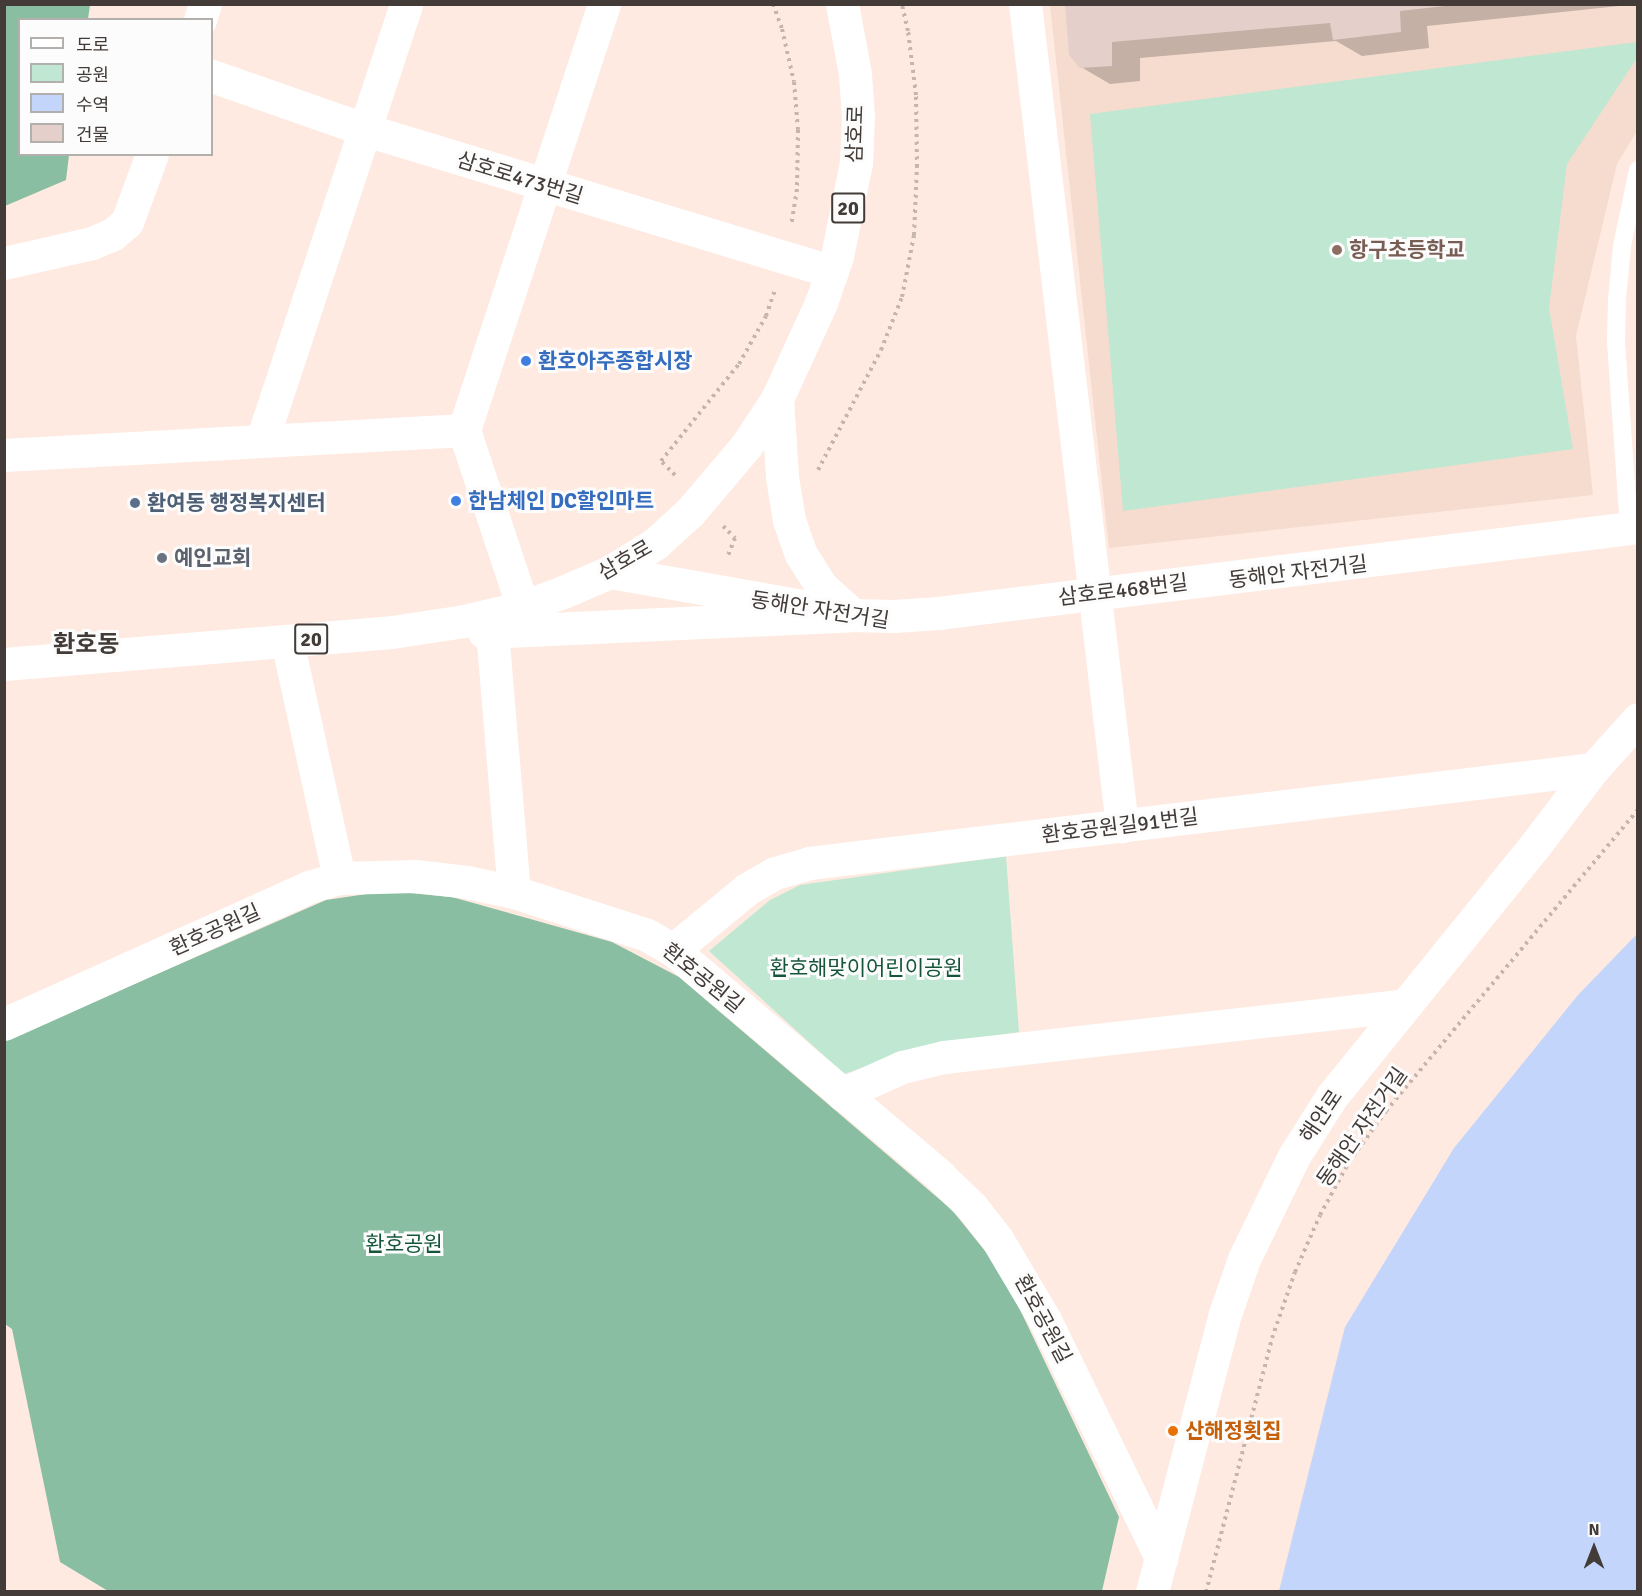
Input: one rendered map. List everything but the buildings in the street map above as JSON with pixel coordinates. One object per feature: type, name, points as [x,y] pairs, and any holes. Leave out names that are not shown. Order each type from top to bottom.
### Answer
[{"type":"street","points":[[262,440],[406,4]]},
{"type":"street","points":[[523,607],[464,430],[604,4]]},
{"type":"street","name":"삼호로","points":[[4,664],[392,632],[523,607],[610,572],[656,543],[690,513],[747,446],[777,399],[800,353],[832,272],[849,207],[856,163],[858,117],[855,74],[842,4]]},
{"type":"street","points":[[1025,4],[1122,826]]},
{"type":"street","name":"삼호로473번길","points":[[213,76],[366,130],[832,272]]},
{"type":"street","points":[[4,263],[92,243],[113,234],[127,222],[151,156]]},
{"type":"street","points":[[777,399],[782,477],[789,520],[801,554],[821,586],[853,615]]},
{"type":"street","points":[[4,455],[464,430]]},
{"type":"street","name":"삼호로468번길","points":[[610,572],[853,615],[938,613],[1633,527]]},
{"type":"street","points":[[339,878],[287,641],[853,615]]},
{"type":"street","points":[[492,631],[514,892]]},
{"type":"street","name":"해안로","points":[[1152,1592],[1225,1314],[1244,1259],[1294,1156],[1332,1096],[1533,848],[1593,769],[1638,718]]},
{"type":"street","name":"환호공원길91번길","points":[[673,950],[747,889],[775,873],[809,863],[1593,769]]},
{"type":"street","name":"환호공원길","points":[[4,1024],[309,887],[339,878],[416,876],[467,882],[514,892],[647,935],[673,950],[940,1176],[972,1207],[997,1239],[1046,1322],[1161,1558]]},
{"type":"street","points":[[842,1094],[902,1067],[944,1057],[1404,1005]]},
{"type":"lane","points":[[1633,527],[1616,341],[1622,246],[1638,170]]},
{"type":"path","points":[[677,478],[661,461],[739,364],[766,316],[787,259],[796,189],[798,130],[794,82],[782,29],[773,4]]},
{"type":"path","points":[[715,591],[735,538],[718,521]]},
{"type":"path","name":"동해안 자전거길","points":[[1206,1592],[1272,1338],[1295,1272],[1320,1215],[1349,1162],[1386,1111],[1638,810]]},
{"type":"shaded area","name":"항구초등학교","points":[[1050,5],[1637,5],[1637,131],[1617,164],[1576,336],[1593,495],[1109,548]]},
{"type":"green space","points":[[5,4],[90,5],[88,18],[18,18],[18,156],[69,156],[66,180],[5,206]]},
{"type":"green space","name":"항구초등학교","points":[[1637,42],[1637,58],[1567,164],[1549,308],[1573,449],[1123,511],[1090,114]]},
{"type":"green space","name":"환호해맞이어린이공원","points":[[1006,856],[1019,1032],[928,1045],[844,1074],[709,951],[770,900],[800,885]]},
{"type":"green space","name":"환호공원","points":[[387,891],[452,897],[612,942],[679,977],[952,1210],[1002,1272],[1119,1517],[1102,1591],[108,1591],[60,1562],[12,1329],[5,1324],[4,1041],[326,900]]},
{"type":"water","points":[[1637,934],[1637,1591],[1279,1591],[1345,1327],[1454,1148],[1578,995]]},
{"type":"place","name":"항구초등학교","points":[[1337,250]]},
{"type":"place","name":"환호아주종합시장","points":[[526,361]]},
{"type":"place","name":"한남체인 DC할인마트","points":[[456,501]]},
{"type":"place","name":"환여동 행정복지센터","points":[[135,503]]},
{"type":"place","name":"예인교회","points":[[162,558]]},
{"type":"place","name":"산해정횟집","points":[[1173,1431]]},
{"type":"district","name":"환호동","points":[[86,645]]}]
